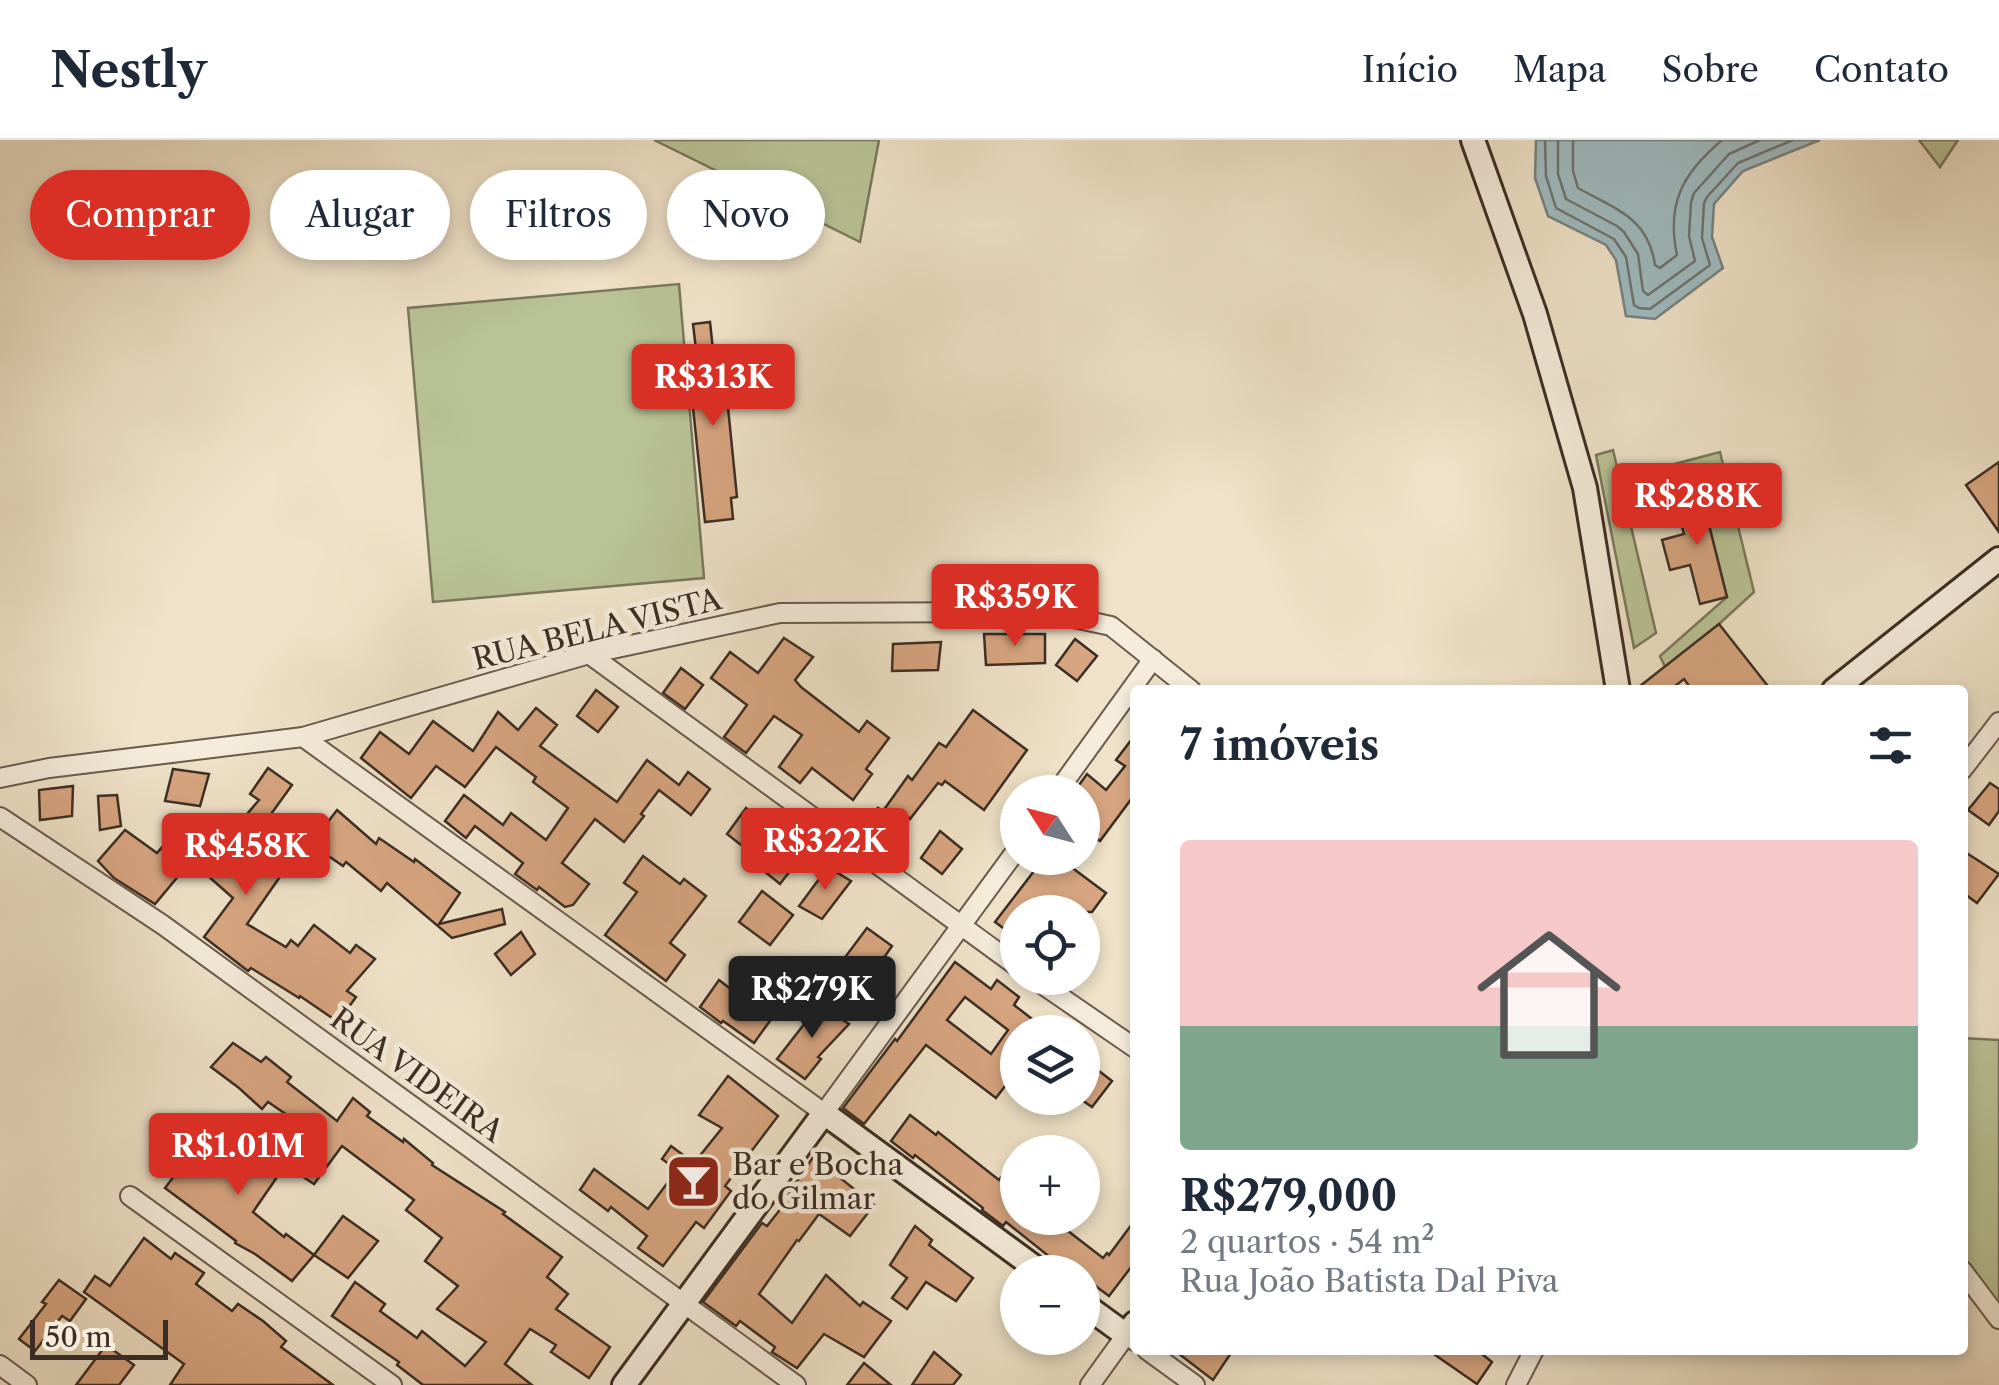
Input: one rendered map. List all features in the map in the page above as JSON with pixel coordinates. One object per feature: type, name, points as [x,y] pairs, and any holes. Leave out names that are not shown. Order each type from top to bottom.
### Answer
[{"type":"street","points":[[1473,140],[1535,314],[1585,488],[1617,685]]},
{"type":"street","points":[[1840,685],[1999,560]]},
{"type":"street","name":"RUA BELA VISTA","points":[[0,778],[48,768],[303,737],[589,654],[780,612],[1046,612],[1111,626],[1185,685]]},
{"type":"street","points":[[589,654],[1000,954]]},
{"type":"street","points":[[1134,685],[1153,659]]},
{"type":"street","points":[[1070,775],[1130,691]]},
{"type":"street","points":[[1968,762],[1999,722]]},
{"type":"street","points":[[303,737],[1018,1255]]},
{"type":"street","name":"RUA VIDEIRA","points":[[0,816],[163,925],[796,1385]]},
{"type":"street","points":[[624,1385],[1000,873]]},
{"type":"street","points":[[1058,995],[1130,1045]]},
{"type":"street","points":[[130,1196],[392,1385]]},
{"type":"street","points":[[1968,1278],[1999,1319]]},
{"type":"street","points":[[1100,1314],[1130,1332]]},
{"type":"street","points":[[1090,1385],[1130,1335]]},
{"type":"street","points":[[1154,1355],[1196,1385]]},
{"type":"street","points":[[1516,1385],[1531,1355]]},
{"type":"street","points":[[0,1366],[27,1385]]},
{"type":"green space","points":[[654,140],[879,140],[860,242],[825,225],[825,170],[715,170]]},
{"type":"green space","points":[[1919,140],[1958,140],[1940,167]]},
{"type":"green space","points":[[679,284],[704,578],[433,602],[408,308]]},
{"type":"green space","points":[[1613,450],[1656,633],[1634,648],[1596,455]]},
{"type":"green space","points":[[1720,452],[1754,592],[1665,667],[1660,656],[1727,597],[1707,517],[1714,515],[1709,494],[1675,502],[1667,466]]},
{"type":"green space","points":[[1968,1038],[1999,1040],[1999,1319],[1968,1277]]},
{"type":"water","points":[[1536,140],[1820,140],[1743,171],[1714,204],[1712,237],[1723,268],[1655,319],[1626,316],[1616,260],[1606,245],[1548,216],[1535,178]]},
{"type":"building","points":[[710,322],[714,359],[723,358],[737,497],[731,498],[733,519],[705,522],[691,359],[697,358],[693,324]]},
{"type":"building","points":[[1999,462],[1999,532],[1966,485]]},
{"type":"building","points":[[1709,493],[1714,515],[1707,517],[1727,597],[1700,604],[1690,565],[1670,570],[1662,540],[1684,534],[1675,502]]},
{"type":"building","points":[[1719,624],[1767,685],[1688,685],[1684,679],[1676,685],[1641,685]]},
{"type":"building","points":[[984,634],[1045,634],[1045,663],[986,665]]},
{"type":"building","points":[[784,638],[813,657],[795,680],[801,687],[859,732],[867,721],[889,738],[866,769],[872,774],[853,800],[812,768],[800,783],[779,767],[802,735],[774,716],[746,753],[724,737],[747,705],[711,678],[730,652],[758,673]]},
{"type":"building","points":[[1075,639],[1097,656],[1077,681],[1056,665]]},
{"type":"building","points":[[941,642],[938,670],[892,671],[893,644]]},
{"type":"building","points":[[681,668],[703,685],[685,709],[663,693]]},
{"type":"building","points":[[596,690],[618,707],[598,732],[577,716]]},
{"type":"building","points":[[536,708],[557,725],[540,746],[617,802],[647,760],[679,785],[688,772],[710,789],[691,815],[659,790],[624,842],[595,819],[562,863],[589,884],[573,905],[565,907],[515,874],[523,863],[475,826],[466,838],[445,821],[464,795],[503,825],[511,813],[546,840],[568,808],[496,747],[465,787],[436,766],[411,798],[361,758],[380,732],[409,754],[433,721],[473,751],[498,712],[518,730]]},
{"type":"building","points":[[973,710],[1027,750],[1009,775],[1000,775],[1000,788],[984,810],[945,781],[942,785],[938,783],[910,819],[907,816],[881,851],[859,834],[878,808],[883,811],[908,776],[912,780],[939,743],[946,747]]},
{"type":"building","points":[[1130,742],[1130,801],[1100,841],[1100,785],[1106,790],[1125,766],[1116,760]]},
{"type":"building","points":[[268,768],[292,785],[266,821],[301,851],[247,924],[286,947],[291,940],[298,946],[314,925],[350,953],[356,945],[375,959],[347,991],[356,997],[338,1022],[251,968],[248,971],[204,937],[233,898],[191,861],[155,904],[114,878],[98,861],[125,830],[157,853],[190,815],[224,841],[259,800],[250,794]]},
{"type":"building","points":[[173,769],[209,774],[200,806],[165,801]]},
{"type":"building","points":[[1990,783],[1999,789],[1999,811],[1989,825],[1968,810]]},
{"type":"building","points":[[73,786],[72,816],[40,820],[39,790]]},
{"type":"building","points":[[117,795],[121,826],[100,830],[98,796]]},
{"type":"building","points":[[746,808],[768,825],[764,830],[800,858],[780,884],[759,867],[763,862],[727,834]]},
{"type":"building","points":[[337,810],[376,844],[379,838],[460,893],[439,924],[502,909],[505,924],[452,938],[387,883],[381,891],[346,862],[343,866],[311,844]]},
{"type":"building","points":[[940,831],[962,849],[942,874],[921,858]]},
{"type":"building","points":[[1968,854],[1999,874],[1977,903],[1968,896]]},
{"type":"building","points":[[643,856],[680,884],[684,879],[706,896],[670,943],[685,955],[666,981],[605,935],[637,892],[624,883]]},
{"type":"building","points":[[828,867],[851,881],[822,919],[799,906]]},
{"type":"building","points":[[1031,875],[1082,875],[1106,893],[1100,901],[1100,895],[1016,895]]},
{"type":"building","points":[[762,891],[793,915],[770,945],[739,922]]},
{"type":"building","points":[[867,928],[892,946],[874,972],[846,956]]},
{"type":"building","points":[[521,932],[535,954],[511,975],[495,954]]},
{"type":"building","points":[[955,962],[991,989],[997,980],[1000,995],[1016,995],[1014,1005],[1027,1015],[1000,1015],[1000,1024],[965,997],[947,1020],[991,1054],[1000,1041],[1000,1093],[996,1098],[926,1045],[864,1124],[843,1108]]},
{"type":"building","points":[[719,980],[745,1000],[747,996],[775,1014],[754,1043],[700,1007]]},
{"type":"building","points":[[819,1005],[849,1024],[818,1057],[821,1059],[805,1079],[777,1059]]},
{"type":"building","points":[[233,1043],[261,1062],[266,1057],[291,1077],[287,1082],[337,1121],[353,1098],[370,1112],[367,1116],[403,1142],[404,1139],[432,1165],[505,1212],[562,1257],[547,1277],[568,1294],[556,1309],[610,1347],[589,1378],[551,1352],[556,1345],[530,1329],[505,1364],[532,1385],[423,1385],[397,1365],[399,1362],[332,1316],[355,1282],[385,1304],[380,1311],[417,1338],[422,1331],[465,1366],[486,1342],[437,1309],[458,1286],[425,1261],[442,1238],[406,1210],[414,1200],[342,1146],[314,1184],[294,1171],[318,1136],[268,1102],[262,1109],[211,1067]]},
{"type":"building","points":[[1100,1072],[1112,1081],[1100,1097]]},
{"type":"building","points":[[728,1076],[778,1116],[725,1186],[731,1191],[704,1228],[696,1222],[663,1266],[638,1248],[647,1236],[611,1207],[608,1211],[580,1190],[594,1169],[648,1209],[677,1170],[662,1159],[671,1146],[694,1163],[722,1128],[699,1115]]},
{"type":"building","points":[[910,1115],[1000,1179],[1000,1224],[915,1155],[913,1158],[891,1141]]},
{"type":"building","points":[[207,1132],[228,1144],[238,1132],[284,1167],[253,1212],[314,1255],[292,1281],[235,1243],[165,1188]]},
{"type":"building","points":[[817,1151],[843,1171],[839,1177],[874,1205],[850,1236],[819,1214],[759,1294],[792,1323],[826,1275],[860,1306],[863,1302],[891,1321],[864,1357],[824,1334],[797,1368],[772,1352],[775,1347],[740,1321],[736,1326],[703,1302],[762,1223],[767,1226],[786,1202],[782,1200]]},
{"type":"building","points":[[343,1216],[378,1241],[348,1278],[314,1255]]},
{"type":"building","points":[[915,1226],[932,1240],[929,1245],[973,1278],[956,1301],[926,1282],[907,1309],[892,1298],[907,1278],[890,1265]]},
{"type":"building","points":[[1130,1227],[1130,1269],[1109,1296],[1100,1289],[1100,1256],[1109,1255]]},
{"type":"building","points":[[1022,1235],[1073,1235],[1099,1255],[1047,1255]]},
{"type":"building","points":[[144,1238],[171,1259],[175,1253],[204,1273],[196,1284],[232,1311],[238,1304],[263,1321],[286,1341],[281,1347],[333,1385],[170,1385],[184,1364],[84,1292],[95,1276],[110,1286]]},
{"type":"building","points":[[59,1280],[86,1299],[70,1321],[62,1316],[35,1351],[19,1339]]},
{"type":"building","points":[[106,1345],[134,1365],[119,1385],[76,1385]]},
{"type":"building","points":[[934,1352],[961,1375],[953,1385],[912,1385]]},
{"type":"building","points":[[1180,1355],[1230,1355],[1213,1380]]},
{"type":"building","points":[[1435,1355],[1483,1355],[1492,1362],[1477,1384]]},
{"type":"building","points":[[864,1363],[891,1385],[847,1385]]},
{"type":"place","name":"Bar e Bocha do Gilmar","points":[[693,1181]]}]
